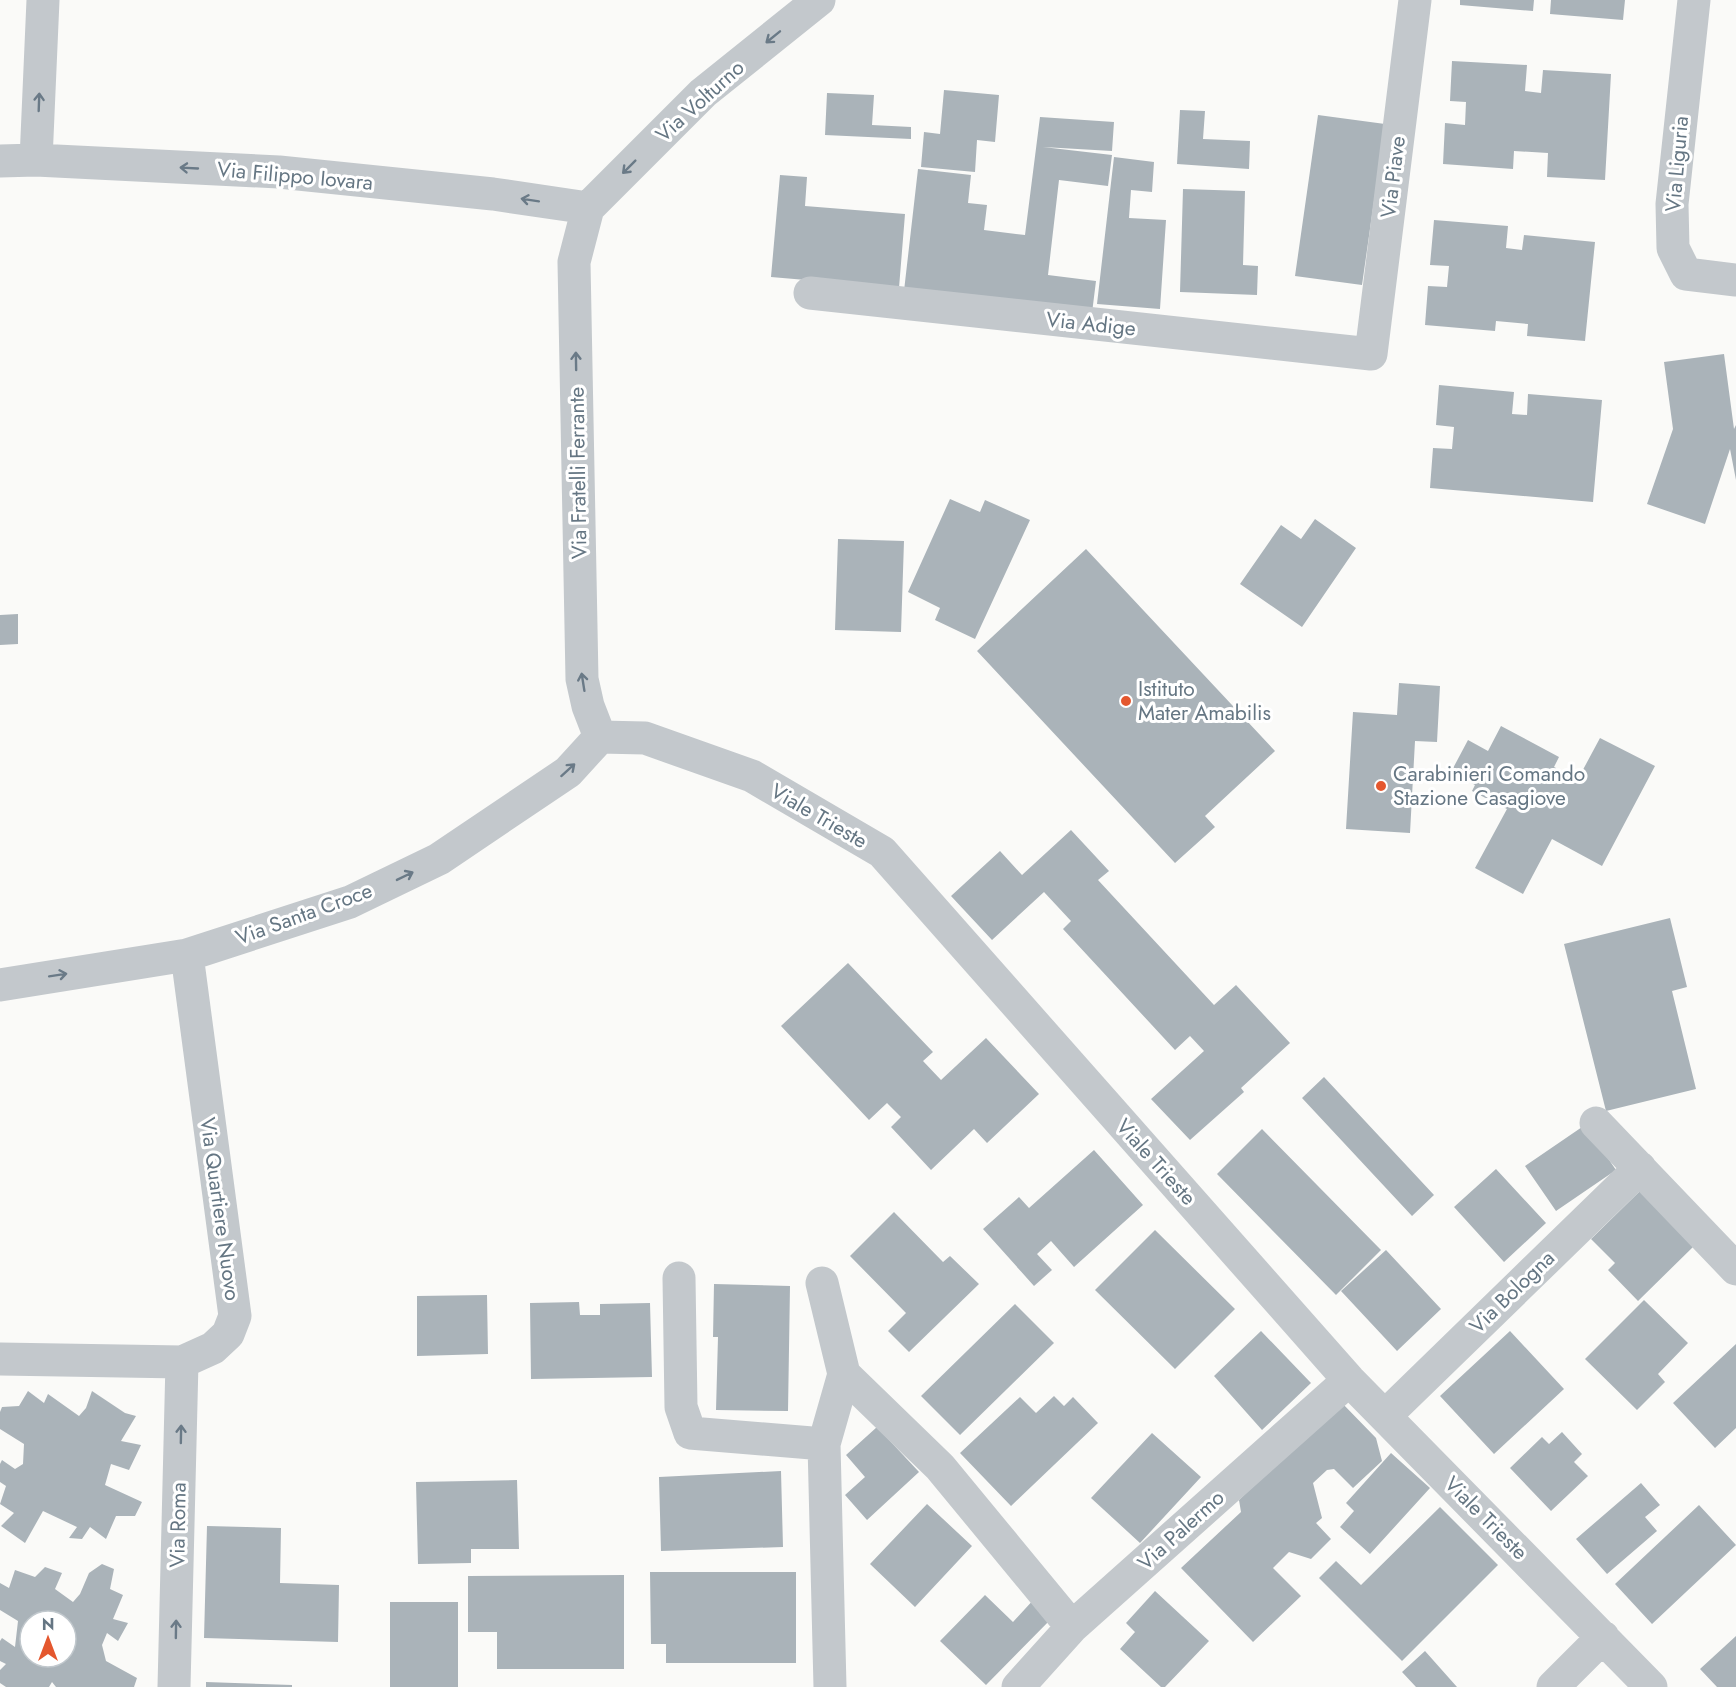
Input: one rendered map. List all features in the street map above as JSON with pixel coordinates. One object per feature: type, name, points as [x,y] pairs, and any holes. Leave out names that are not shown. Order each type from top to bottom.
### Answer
[{"type":"street","points":[[36,160],[43,0]]},
{"type":"street","name":"Via Volturno","points":[[588,208],[703,93],[819,0]]},
{"type":"street","name":"Via Piave","points":[[1371,354],[1415,0]]},
{"type":"street","name":"Via Liguria","points":[[1694,0],[1672,204],[1673,248],[1686,274],[1736,280]]},
{"type":"street","name":"Via Filippo Iovara","points":[[0,161],[36,160],[279,172],[493,194],[588,208]]},
{"type":"street","name":"Via Fratelli Ferrante","points":[[588,208],[574,262],[582,678],[588,706],[600,737]]},
{"type":"street","name":"Via Adige","points":[[810,293],[1371,354]]},
{"type":"street","name":"Via Santa Croce","points":[[0,985],[187,955],[350,902],[439,859],[568,772],[600,737]]},
{"type":"street","name":"Viale Trieste","points":[[600,737],[645,738],[752,776],[882,852],[1349,1380],[1651,1687]]},
{"type":"street","name":"Via Quartiere Nuovo","points":[[0,1359],[182,1362],[213,1348],[228,1334],[235,1316],[187,955]]},
{"type":"street","points":[[1596,1123],[1736,1269]]},
{"type":"street","name":"Via Bologna","points":[[1385,1416],[1640,1168]]},
{"type":"street","points":[[679,1278],[681,1407],[690,1433],[824,1444]]},
{"type":"street","points":[[822,1282],[844,1374],[824,1444],[830,1687]]},
{"type":"street","name":"Via Roma","points":[[174,1687],[182,1362]]},
{"type":"street","points":[[844,1374],[940,1467],[1072,1627]]},
{"type":"street","name":"Via Palermo","points":[[1018,1687],[1072,1627],[1349,1380]]},
{"type":"street","points":[[1553,1687],[1603,1637]]},
{"type":"building","points":[[1460,0],[1534,0],[1533,11],[1460,5]]},
{"type":"building","points":[[1551,0],[1625,0],[1623,20],[1550,14]]},
{"type":"building","points":[[1452,61],[1527,65],[1525,91],[1541,93],[1543,70],[1611,74],[1605,180],[1547,177],[1548,153],[1514,151],[1513,169],[1443,164],[1445,123],[1465,125],[1466,102],[1450,101]]},
{"type":"building","points":[[944,90],[999,95],[995,142],[977,140],[975,172],[921,167],[924,132],[940,134]]},
{"type":"building","points":[[827,93],[874,95],[872,125],[911,127],[911,139],[825,135]]},
{"type":"building","points":[[1180,110],[1205,111],[1203,139],[1250,141],[1249,169],[1177,164]]},
{"type":"building","points":[[1318,115],[1385,124],[1362,285],[1295,276]]},
{"type":"building","points":[[1040,117],[1114,122],[1112,151],[1043,147],[1112,155],[1108,186],[1059,180],[1048,275],[1096,281],[1092,313],[904,291],[918,169],[971,175],[968,203],[987,205],[984,230],[1025,235]]},
{"type":"building","points":[[1114,157],[1154,162],[1152,192],[1131,190],[1129,218],[1166,220],[1160,309],[1097,304]]},
{"type":"building","points":[[780,175],[807,177],[805,206],[905,214],[899,288],[771,277]]},
{"type":"building","points":[[1183,189],[1245,191],[1243,265],[1258,266],[1257,295],[1180,292]]},
{"type":"building","points":[[1434,220],[1508,226],[1506,248],[1522,250],[1524,235],[1595,242],[1585,341],[1527,336],[1528,324],[1496,321],[1495,331],[1425,325],[1428,286],[1447,287],[1449,266],[1430,265]]},
{"type":"building","points":[[1724,354],[1734,429],[1736,425],[1736,480],[1730,449],[1705,524],[1647,504],[1673,429],[1664,362]]},
{"type":"building","points":[[1439,385],[1514,392],[1512,414],[1527,415],[1528,394],[1602,400],[1593,502],[1430,488],[1433,448],[1452,449],[1454,427],[1436,425]]},
{"type":"building","points":[[950,499],[980,512],[985,500],[1030,520],[975,639],[935,620],[940,608],[908,592]]},
{"type":"building","points":[[1315,519],[1356,548],[1302,627],[1240,584],[1281,525],[1301,539]]},
{"type":"building","points":[[838,539],[904,541],[901,632],[835,630]]},
{"type":"building","name":"Istituto Mater Amabilis","points":[[1086,549],[1275,751],[1205,816],[1215,827],[1175,863],[977,651]]},
{"type":"building","points":[[18,614],[18,644],[0,645],[0,615]]},
{"type":"building","name":"Carabinieri Comando Stazione Casagiove","points":[[1399,683],[1440,686],[1437,742],[1415,741],[1410,833],[1346,829],[1353,712],[1397,715]]},
{"type":"building","points":[[1501,726],[1559,757],[1554,767],[1578,779],[1600,738],[1655,766],[1602,866],[1552,839],[1523,894],[1475,868],[1507,809],[1472,791],[1475,785],[1451,772],[1468,740],[1488,751]]},
{"type":"building","points":[[1071,830],[1109,871],[1098,880],[1214,1005],[1236,985],[1290,1043],[1241,1088],[1244,1092],[1190,1140],[1151,1099],[1204,1051],[1190,1036],[1175,1050],[1063,929],[1071,921],[1044,892],[992,940],[951,896],[1000,851],[1022,875]]},
{"type":"building","points":[[1670,918],[1687,987],[1672,991],[1696,1089],[1606,1111],[1564,944]]},
{"type":"building","points":[[848,963],[933,1052],[923,1061],[941,1080],[986,1038],[1039,1094],[987,1143],[974,1129],[931,1170],[891,1127],[901,1117],[887,1103],[869,1120],[781,1026]]},
{"type":"building","points":[[1324,1077],[1434,1195],[1412,1216],[1302,1098]]},
{"type":"building","points":[[1585,1125],[1616,1170],[1556,1211],[1525,1166]]},
{"type":"building","points":[[1262,1129],[1381,1250],[1336,1295],[1217,1174]]},
{"type":"building","points":[[1094,1150],[1143,1205],[1074,1267],[1051,1241],[1037,1254],[1052,1270],[1034,1286],[983,1229],[1019,1197],[1029,1208]]},
{"type":"building","points":[[1496,1169],[1546,1223],[1504,1262],[1454,1207]]},
{"type":"building","points":[[1640,1191],[1694,1246],[1638,1301],[1608,1270],[1615,1263],[1591,1239]]},
{"type":"building","points":[[894,1212],[943,1262],[950,1256],[979,1284],[909,1352],[888,1331],[906,1313],[850,1256]]},
{"type":"building","points":[[1155,1230],[1235,1309],[1175,1369],[1095,1290]]},
{"type":"building","points":[[1386,1250],[1441,1309],[1397,1351],[1341,1291]]},
{"type":"building","points":[[714,1284],[790,1286],[788,1411],[716,1410],[718,1337],[713,1337]]},
{"type":"building","points":[[487,1295],[488,1354],[417,1356],[417,1296]]},
{"type":"building","points":[[1644,1300],[1688,1343],[1658,1374],[1665,1382],[1637,1410],[1585,1359]]},
{"type":"building","points":[[579,1302],[580,1315],[600,1315],[600,1304],[650,1303],[652,1377],[531,1379],[530,1303]]},
{"type":"building","points":[[1015,1304],[1054,1343],[960,1435],[921,1396]]},
{"type":"building","points":[[1261,1331],[1311,1383],[1262,1430],[1214,1376]]},
{"type":"building","points":[[1510,1331],[1564,1389],[1494,1454],[1440,1396]]},
{"type":"building","points":[[1736,1344],[1736,1428],[1715,1448],[1673,1403]]},
{"type":"building","points":[[28,1391],[44,1403],[48,1394],[79,1416],[86,1408],[92,1391],[125,1413],[136,1416],[121,1441],[141,1445],[129,1470],[111,1464],[105,1485],[142,1502],[135,1516],[116,1516],[106,1539],[90,1527],[82,1539],[69,1538],[77,1527],[43,1511],[25,1543],[1,1526],[14,1513],[0,1504],[6,1486],[0,1482],[0,1464],[2,1460],[15,1469],[23,1464],[24,1444],[0,1429],[0,1412],[2,1407],[19,1406]]},
{"type":"building","points":[[1054,1396],[1064,1406],[1073,1397],[1098,1423],[1011,1506],[960,1453],[1020,1397],[1036,1413]]},
{"type":"building","points":[[1341,1402],[1376,1438],[1382,1461],[1353,1488],[1334,1469],[1327,1470],[1313,1483],[1322,1518],[1316,1523],[1331,1539],[1311,1559],[1289,1552],[1273,1568],[1301,1596],[1253,1642],[1181,1568],[1241,1512],[1239,1500]]},
{"type":"building","points":[[877,1427],[919,1472],[867,1520],[845,1495],[865,1477],[846,1455]]},
{"type":"building","points":[[1562,1432],[1582,1454],[1574,1462],[1588,1476],[1551,1511],[1510,1468],[1542,1437],[1549,1444]]},
{"type":"building","points":[[1152,1433],[1201,1477],[1140,1543],[1091,1498]]},
{"type":"building","points":[[1391,1453],[1430,1488],[1370,1554],[1340,1527],[1354,1511],[1346,1503]]},
{"type":"building","points":[[781,1471],[783,1547],[661,1551],[659,1477]]},
{"type":"building","points":[[517,1480],[519,1549],[471,1549],[471,1563],[418,1564],[416,1482]]},
{"type":"building","points":[[1641,1483],[1660,1505],[1645,1517],[1657,1531],[1607,1574],[1576,1539]]},
{"type":"building","points":[[927,1504],[972,1546],[915,1607],[870,1564]]},
{"type":"building","points":[[1699,1505],[1736,1545],[1652,1624],[1615,1584]]},
{"type":"building","points":[[1440,1507],[1498,1565],[1402,1661],[1319,1578],[1336,1561],[1361,1585]]},
{"type":"building","points":[[207,1526],[281,1528],[280,1583],[339,1585],[338,1642],[204,1638]]},
{"type":"building","points":[[102,1564],[114,1569],[110,1589],[123,1595],[113,1619],[128,1623],[118,1641],[107,1633],[102,1645],[106,1661],[137,1678],[134,1687],[56,1687],[52,1682],[49,1687],[6,1687],[0,1683],[0,1670],[6,1664],[0,1661],[0,1641],[2,1638],[15,1647],[18,1621],[0,1610],[0,1583],[9,1588],[15,1570],[35,1577],[45,1567],[62,1573],[55,1589],[73,1602],[80,1594],[89,1573]]},
{"type":"building","points":[[650,1572],[796,1572],[796,1663],[666,1663],[666,1644],[651,1644]]},
{"type":"building","points":[[624,1575],[624,1669],[497,1669],[497,1632],[468,1632],[468,1576]]},
{"type":"building","points":[[1155,1591],[1209,1641],[1165,1687],[1161,1687],[1120,1649],[1135,1632],[1126,1623]]},
{"type":"building","points":[[985,1595],[1013,1622],[1036,1597],[1054,1616],[986,1685],[940,1641]]},
{"type":"building","points":[[390,1602],[458,1602],[458,1687],[390,1687]]},
{"type":"building","points":[[1736,1636],[1736,1687],[1717,1687],[1700,1669]]},
{"type":"building","points":[[1425,1651],[1457,1687],[1416,1687],[1402,1672]]},
{"type":"building","points":[[206,1682],[292,1685],[292,1687],[206,1687]]},
{"type":"place","name":"Istituto Mater Amabilis","points":[[1126,701]]},
{"type":"place","name":"Carabinieri Comando Stazione Casagiove","points":[[1381,786]]}]
